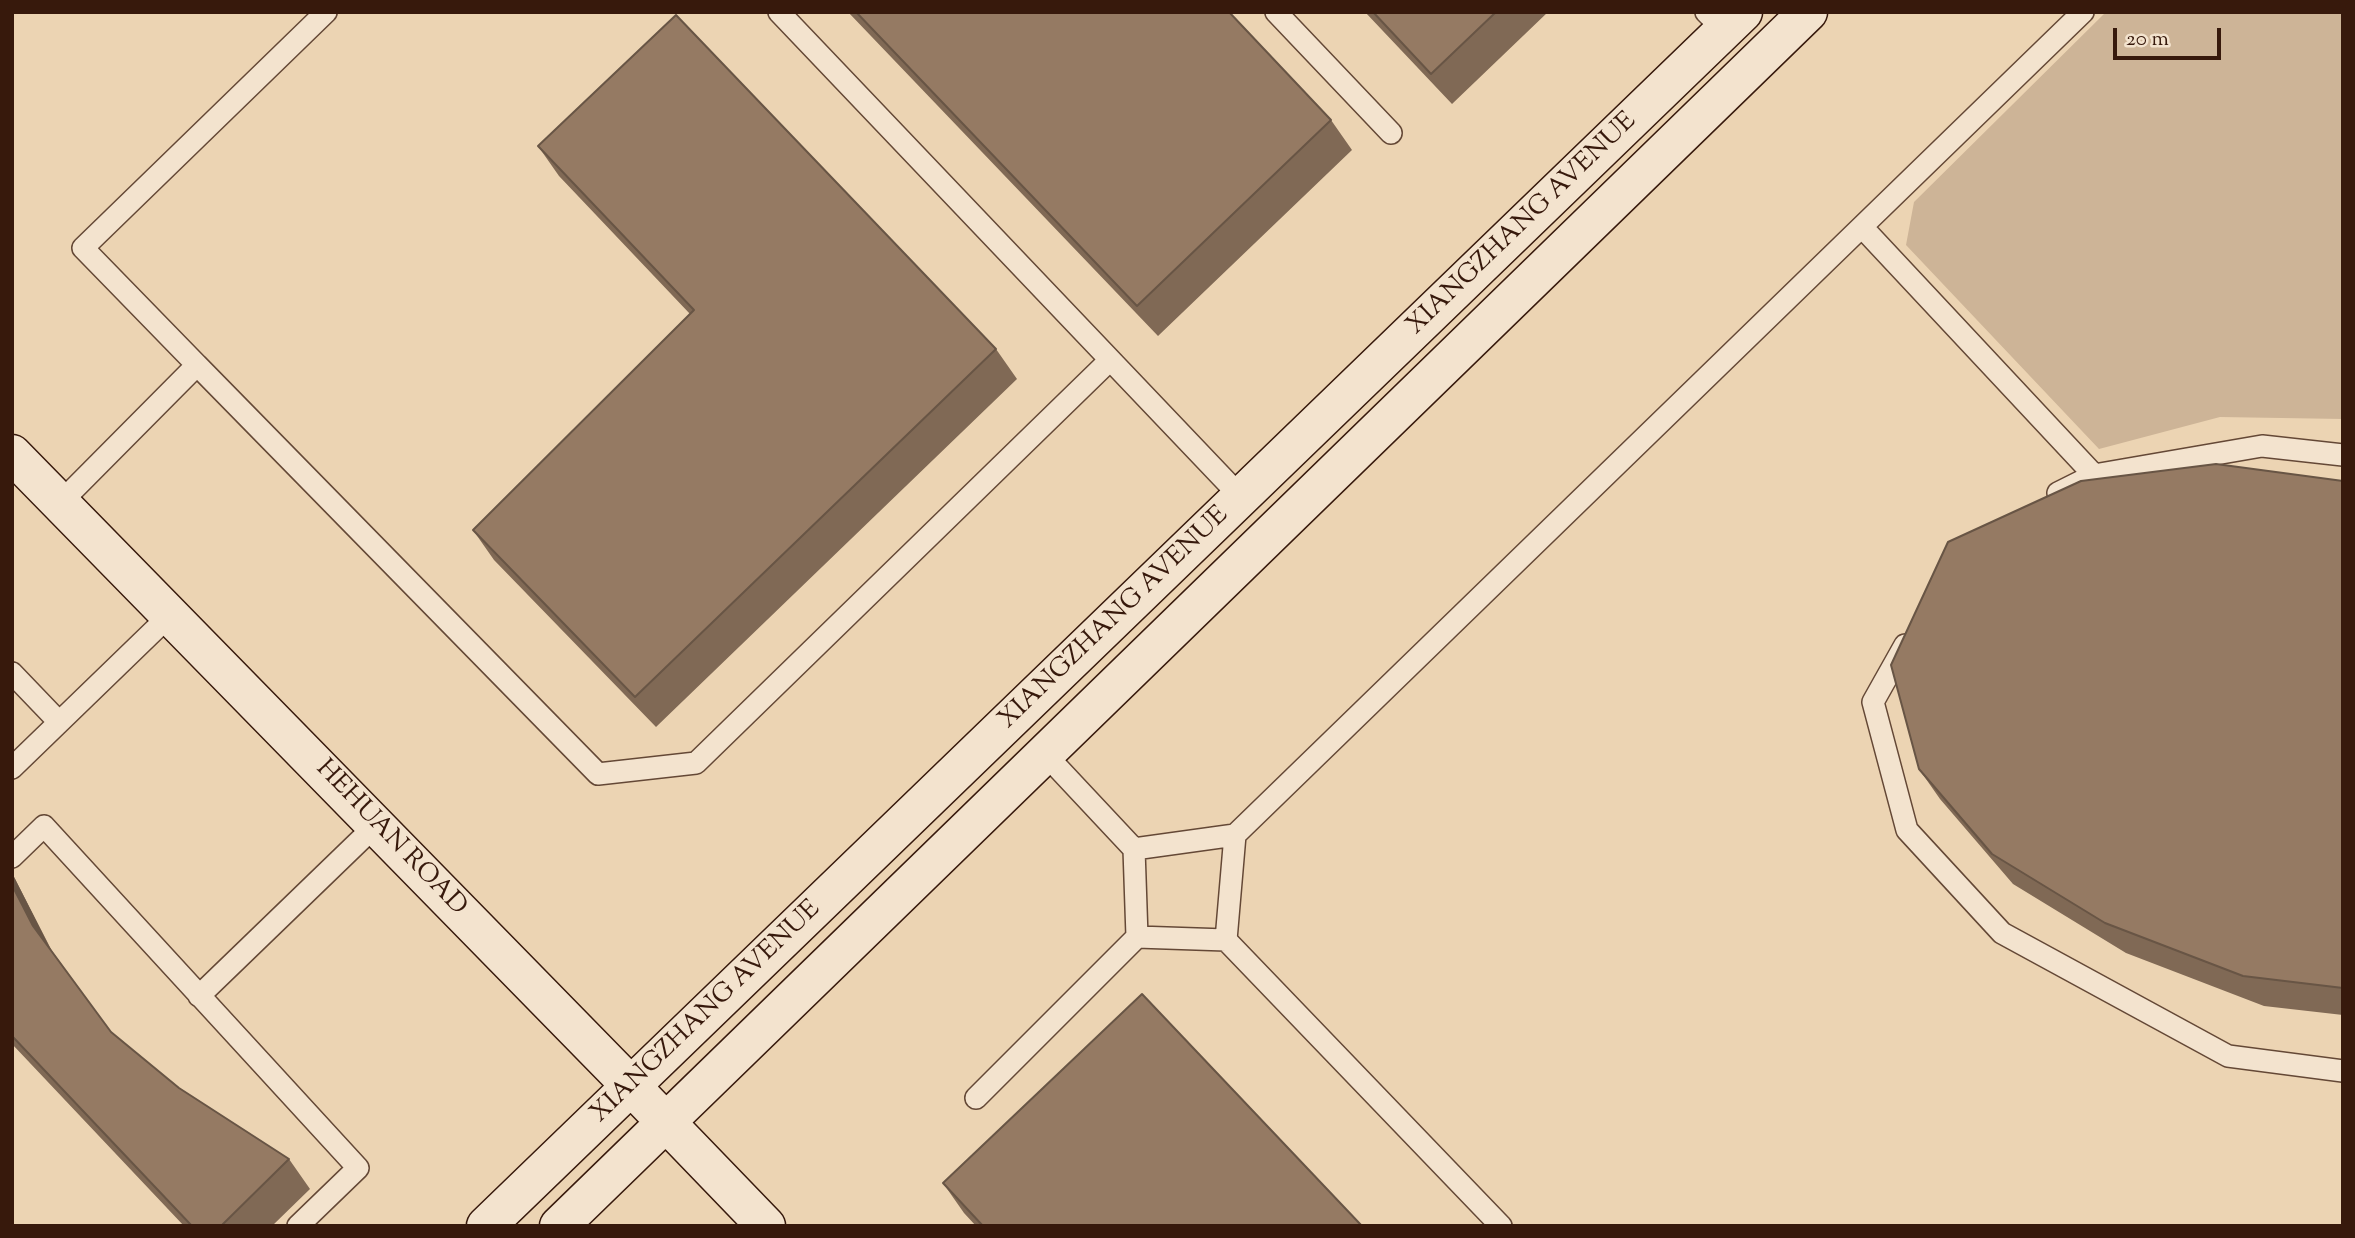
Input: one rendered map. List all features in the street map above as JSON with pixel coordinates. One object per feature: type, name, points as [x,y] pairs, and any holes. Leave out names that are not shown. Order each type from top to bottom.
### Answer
[{"type":"main road","name":"XIANGZHANG AVENUE","points":[[559,1226],[1808,12]]},
{"type":"main road","name":"XIANGZHANG AVENUE","points":[[486,1226],[1241,497],[1725,18]]},
{"type":"main road","name":"HEHUAN ROAD","points":[[12,454],[766,1226]]},
{"type":"lane","points":[[326,12],[83,248],[598,774],[696,762],[1110,360]]},
{"type":"lane","points":[[779,12],[1241,497]]},
{"type":"lane","points":[[1276,12],[1391,133]]},
{"type":"lane","points":[[1134,849],[1235,835],[2083,12]]},
{"type":"lane","points":[[1862,227],[2095,475]]},
{"type":"lane","points":[[60,503],[197,365]]},
{"type":"lane","points":[[2035,506],[2095,475],[2262,446],[2343,455]]},
{"type":"lane","points":[[12,768],[170,615]]},
{"type":"lane","points":[[1919,622],[1874,702],[1907,830],[2002,933],[2228,1056],[2343,1071]]},
{"type":"lane","points":[[12,673],[59,722]]},
{"type":"lane","points":[[1045,754],[1134,849],[1137,937]]},
{"type":"lane","points":[[200,996],[376,825]]},
{"type":"lane","points":[[12,857],[44,826],[358,1168],[298,1226]]},
{"type":"lane","points":[[1226,940],[1235,835]]},
{"type":"lane","points":[[976,1098],[1137,937],[1226,940],[1501,1226]]},
{"type":"shaded area","points":[[2106,12],[2343,12],[2343,419],[2220,417],[2099,449],[1906,245],[1914,202]]},
{"type":"building","points":[[856,12],[1229,12],[1331,120],[1137,306]]},
{"type":"building","points":[[1373,12],[1496,12],[1431,74]]},
{"type":"building","points":[[676,15],[996,349],[635,697],[473,530],[694,310],[538,146]]},
{"type":"building","points":[[2216,464],[2343,481],[2343,988],[2243,976],[2105,923],[1992,854],[1919,769],[1891,665],[1948,542],[2081,481]]},
{"type":"building","points":[[12,885],[33,926],[111,1032],[179,1088],[289,1159],[221,1226],[192,1226],[12,1036]]},
{"type":"building","points":[[1142,994],[1362,1226],[983,1226],[943,1183]]}]
